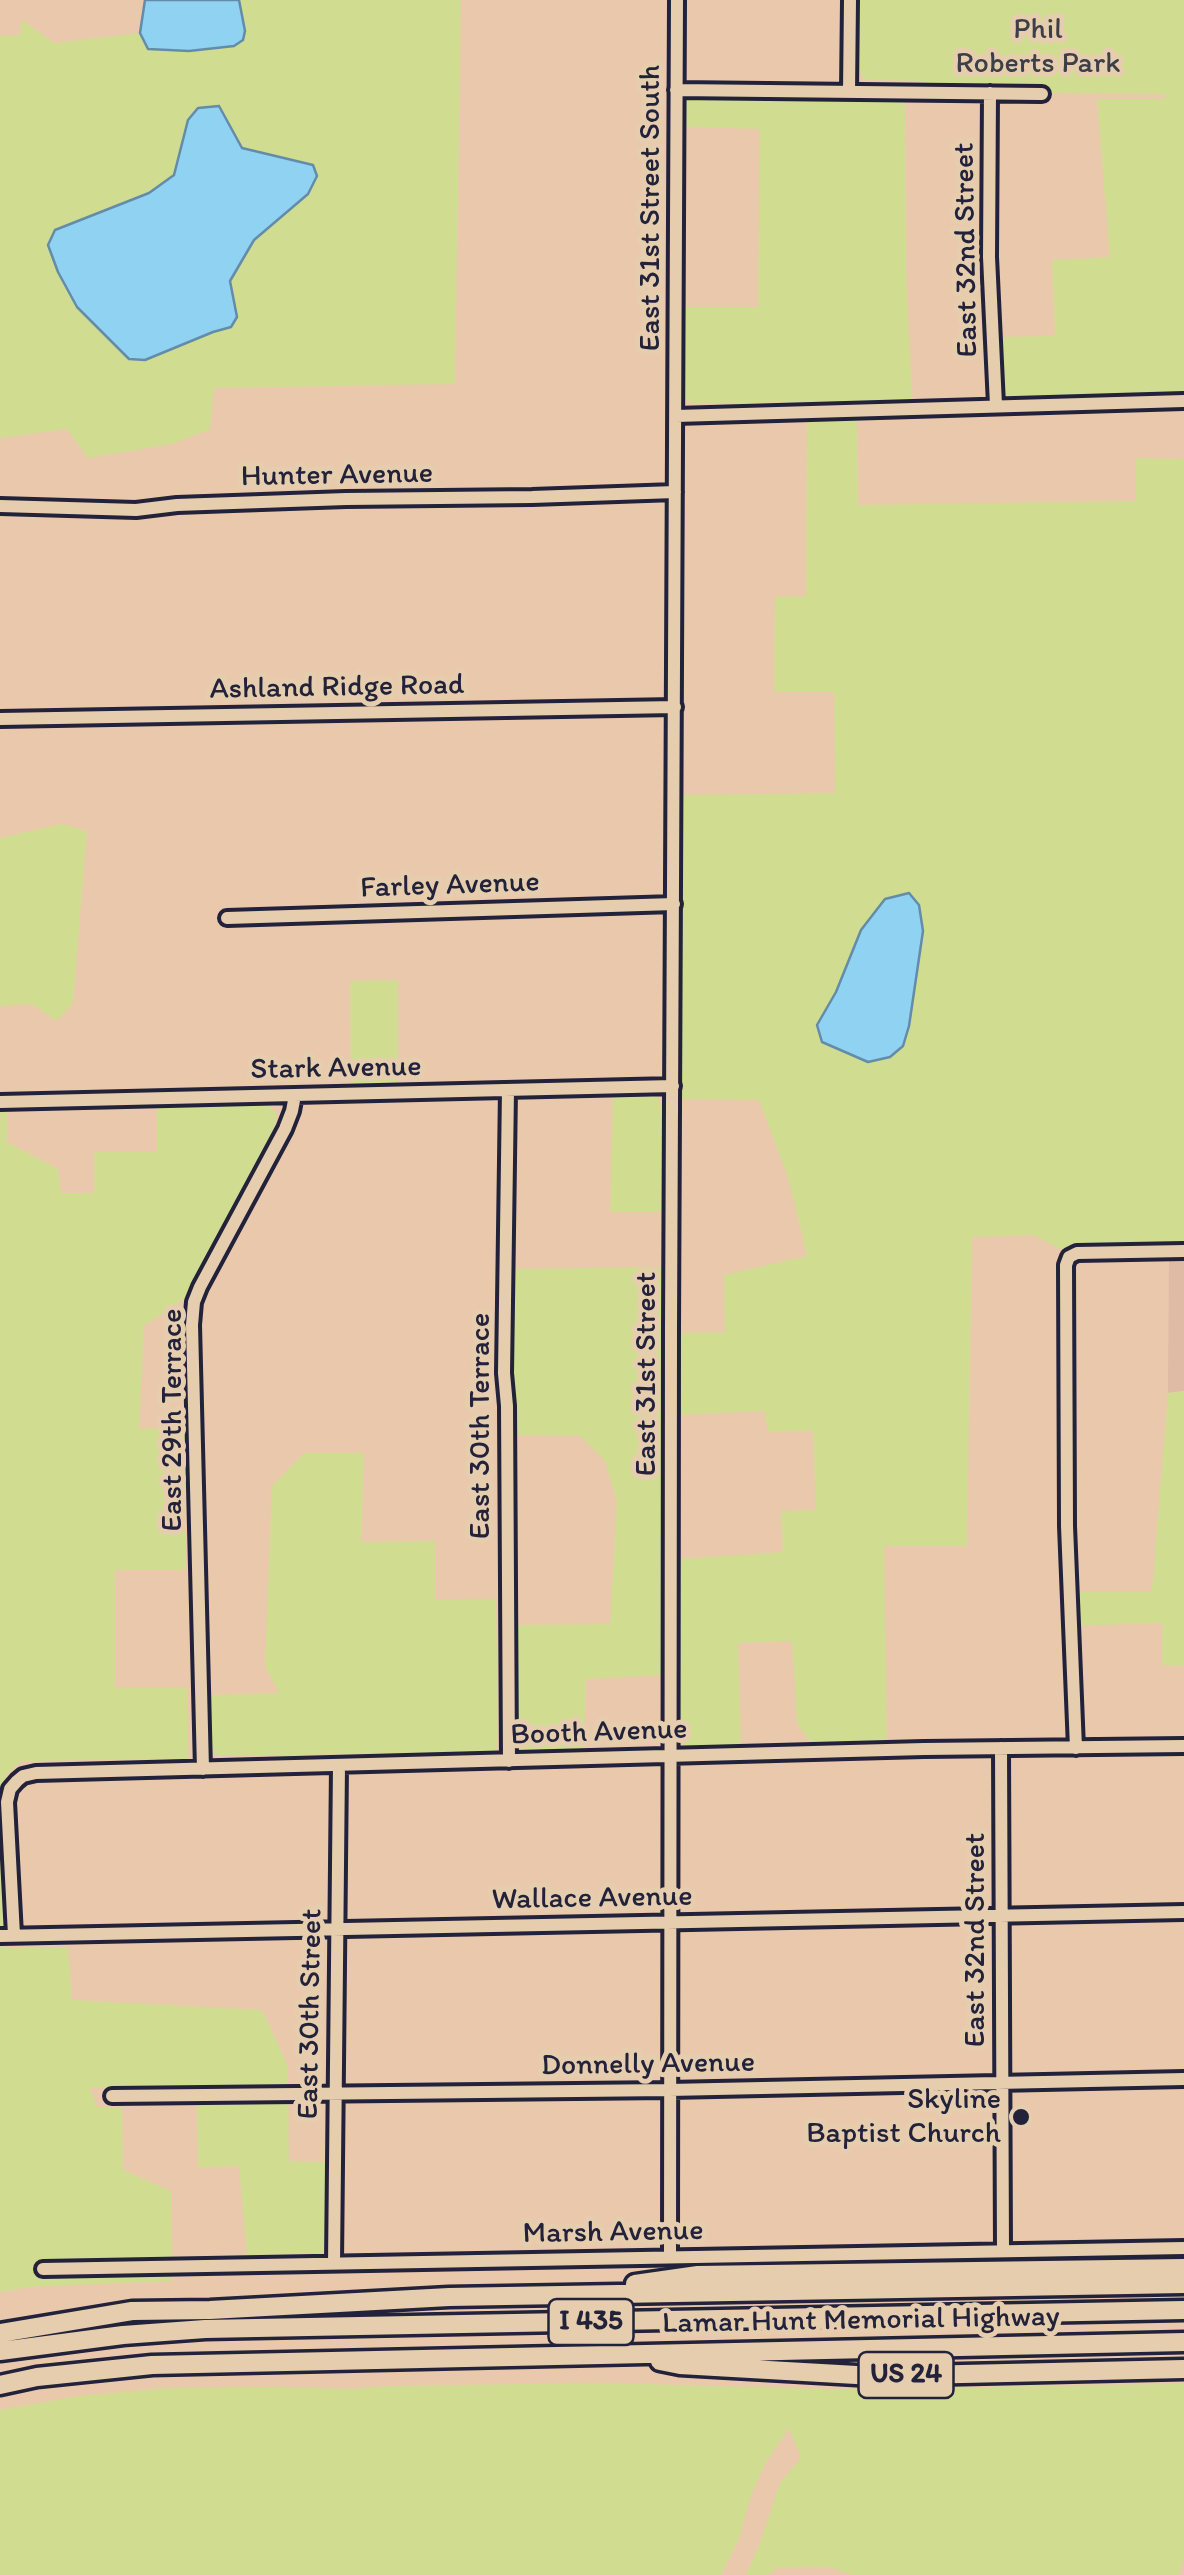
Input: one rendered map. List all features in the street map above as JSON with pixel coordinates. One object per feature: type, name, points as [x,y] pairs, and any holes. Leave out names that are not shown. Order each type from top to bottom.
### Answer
[{"type":"highway","points":[[599,2294],[698,2275],[1184,2268]]},
{"type":"highway","points":[[0,2333],[132,2311],[599,2294],[1184,2284]]},
{"type":"highway","name":"Lamar Hunt Memorial Highway","points":[[0,2350],[205,2329],[1184,2310]]},
{"type":"highway","name":"Lamar Hunt Memorial Highway","points":[[0,2385],[152,2364],[1184,2342]]},
{"type":"highway","name":"US 24","points":[[630,2354],[680,2365],[874,2376],[1184,2370]]},
{"type":"street","name":"East 31st Street South","points":[[675,492],[677,0]]},
{"type":"street","points":[[849,92],[850,0]]},
{"type":"street","points":[[676,90],[1042,94]]},
{"type":"street","name":"East 32nd Street","points":[[990,93],[989,257],[996,406]]},
{"type":"street","points":[[676,416],[1184,402]]},
{"type":"street","name":"Hunter Avenue","points":[[0,506],[136,510],[327,500],[675,492]]},
{"type":"street","name":"East 31st Street","points":[[670,2257],[675,492]]},
{"type":"street","name":"Ashland Ridge Road","points":[[0,718],[675,707]]},
{"type":"street","name":"Farley Avenue","points":[[227,918],[674,904]]},
{"type":"street","name":"Stark Avenue","points":[[0,1102],[673,1086]]},
{"type":"street","name":"East 30th Terrace","points":[[508,1090],[504,1373],[509,1761]]},
{"type":"street","name":"East 29th Terrace","points":[[202,1769],[194,1302],[285,1128],[294,1095]]},
{"type":"street","points":[[1076,1748],[1067,1526],[1066,1265],[1074,1254],[1184,1251]]},
{"type":"street","name":"Booth Avenue","points":[[7,1936],[7,1802],[17,1781],[36,1773],[1184,1746]]},
{"type":"street","name":"East 32nd Street","points":[[1001,1748],[1003,2251]]},
{"type":"street","name":"East 30th Street","points":[[334,2263],[340,1765]]},
{"type":"street","name":"Wallace Avenue","points":[[7,1936],[1184,1912]]},
{"type":"street","name":"Donnelly Avenue","points":[[112,2096],[669,2090],[1184,2078]]},
{"type":"street","name":"Marsh Avenue","points":[[43,2268],[1184,2248]]},
{"type":"shaded area","points":[[1169,1258],[1184,1258],[1184,1391],[1168,1393]]},
{"type":"green space","points":[[239,0],[461,0],[455,384],[214,388],[210,429],[172,444],[88,458],[67,429],[0,438],[0,36],[20,35],[22,20],[54,43],[140,33],[148,49],[189,51],[234,46],[245,31]],"holes":[[[242,148],[293,160],[308,194],[255,240],[230,281],[237,317],[231,327],[173,350],[55,230],[149,193],[174,175],[182,149]]]},
{"type":"green space","name":"Phil Roberts Park","points":[[859,0],[1184,0],[1184,395],[1012,399],[1005,397],[1002,389],[1001,337],[1055,336],[1052,260],[1110,257],[1097,99],[1164,99],[1166,94],[920,92],[921,81],[868,80],[861,76],[858,58]]},
{"type":"green space","points":[[690,96],[905,97],[906,272],[912,400],[693,404],[685,399],[681,389],[681,307],[758,307],[760,129],[683,127],[684,101]]},
{"type":"green space","points":[[807,416],[857,416],[858,505],[1136,501],[1136,458],[1184,459],[1184,1244],[1079,1246],[1063,1250],[1033,1235],[972,1237],[967,1546],[884,1546],[887,1744],[813,1746],[797,1724],[792,1641],[738,1643],[741,1746],[689,1748],[679,1734],[678,1559],[783,1552],[781,1511],[816,1510],[813,1431],[768,1432],[764,1411],[677,1415],[677,1333],[725,1332],[724,1275],[807,1256],[789,1180],[759,1100],[679,1099],[683,795],[835,793],[834,692],[774,692],[775,597],[806,596]]},
{"type":"green space","points":[[61,824],[87,831],[73,1003],[57,1021],[32,1004],[0,1006],[0,838]]},
{"type":"green space","points":[[398,980],[398,1084],[351,1085],[350,981]]},
{"type":"green space","points":[[613,1093],[653,1094],[659,1098],[665,1125],[665,1212],[610,1212]]},
{"type":"green space","points":[[259,1101],[277,1114],[273,1132],[184,1299],[144,1326],[139,1429],[186,1427],[186,1570],[115,1570],[115,1688],[188,1688],[188,1759],[22,1761],[6,1775],[0,1792],[0,1111],[7,1111],[7,1142],[58,1169],[61,1193],[94,1193],[94,1152],[157,1152],[157,1104]]},
{"type":"green space","points":[[664,1267],[666,1675],[586,1679],[584,1752],[518,1753],[514,1747],[513,1625],[610,1624],[617,1501],[605,1461],[580,1436],[510,1435],[511,1269]]},
{"type":"green space","points":[[1184,1391],[1184,1666],[1162,1665],[1162,1623],[1077,1626],[1075,1592],[1152,1592],[1168,1393]]},
{"type":"green space","points":[[304,1453],[364,1453],[361,1542],[435,1541],[435,1600],[496,1599],[495,1752],[218,1756],[212,1750],[211,1695],[279,1693],[265,1666],[272,1486]]},
{"type":"green space","points":[[0,1852],[4,1947],[68,1947],[72,2000],[262,2010],[288,2066],[289,2161],[326,2162],[325,2253],[247,2255],[239,2166],[198,2168],[197,2106],[183,2087],[90,2088],[97,2107],[122,2107],[123,2170],[171,2191],[172,2281],[28,2287],[0,2292]]},
{"type":"green space","points":[[601,2383],[834,2389],[1184,2384],[1184,2555],[1179,2575],[851,2575],[830,2567],[777,2568],[768,2575],[746,2575],[780,2483],[801,2458],[789,2428],[766,2462],[751,2495],[739,2539],[721,2575],[0,2575],[0,2410],[78,2396],[167,2388],[352,2389]]},
{"type":"water","points":[[145,0],[239,0],[243,40],[234,46],[189,51],[148,49],[140,33]]},
{"type":"water","points":[[219,106],[242,148],[313,165],[317,176],[308,194],[254,240],[230,281],[237,317],[231,327],[145,360],[129,359],[77,307],[48,245],[55,230],[149,193],[174,175],[188,120],[198,108]]},
{"type":"water","points":[[909,893],[919,905],[923,931],[909,1026],[903,1046],[890,1057],[868,1062],[822,1042],[817,1025],[836,992],[861,930],[885,899]]},
{"type":"place","name":"Skyline Baptist Church","points":[[1021,2117]]}]
